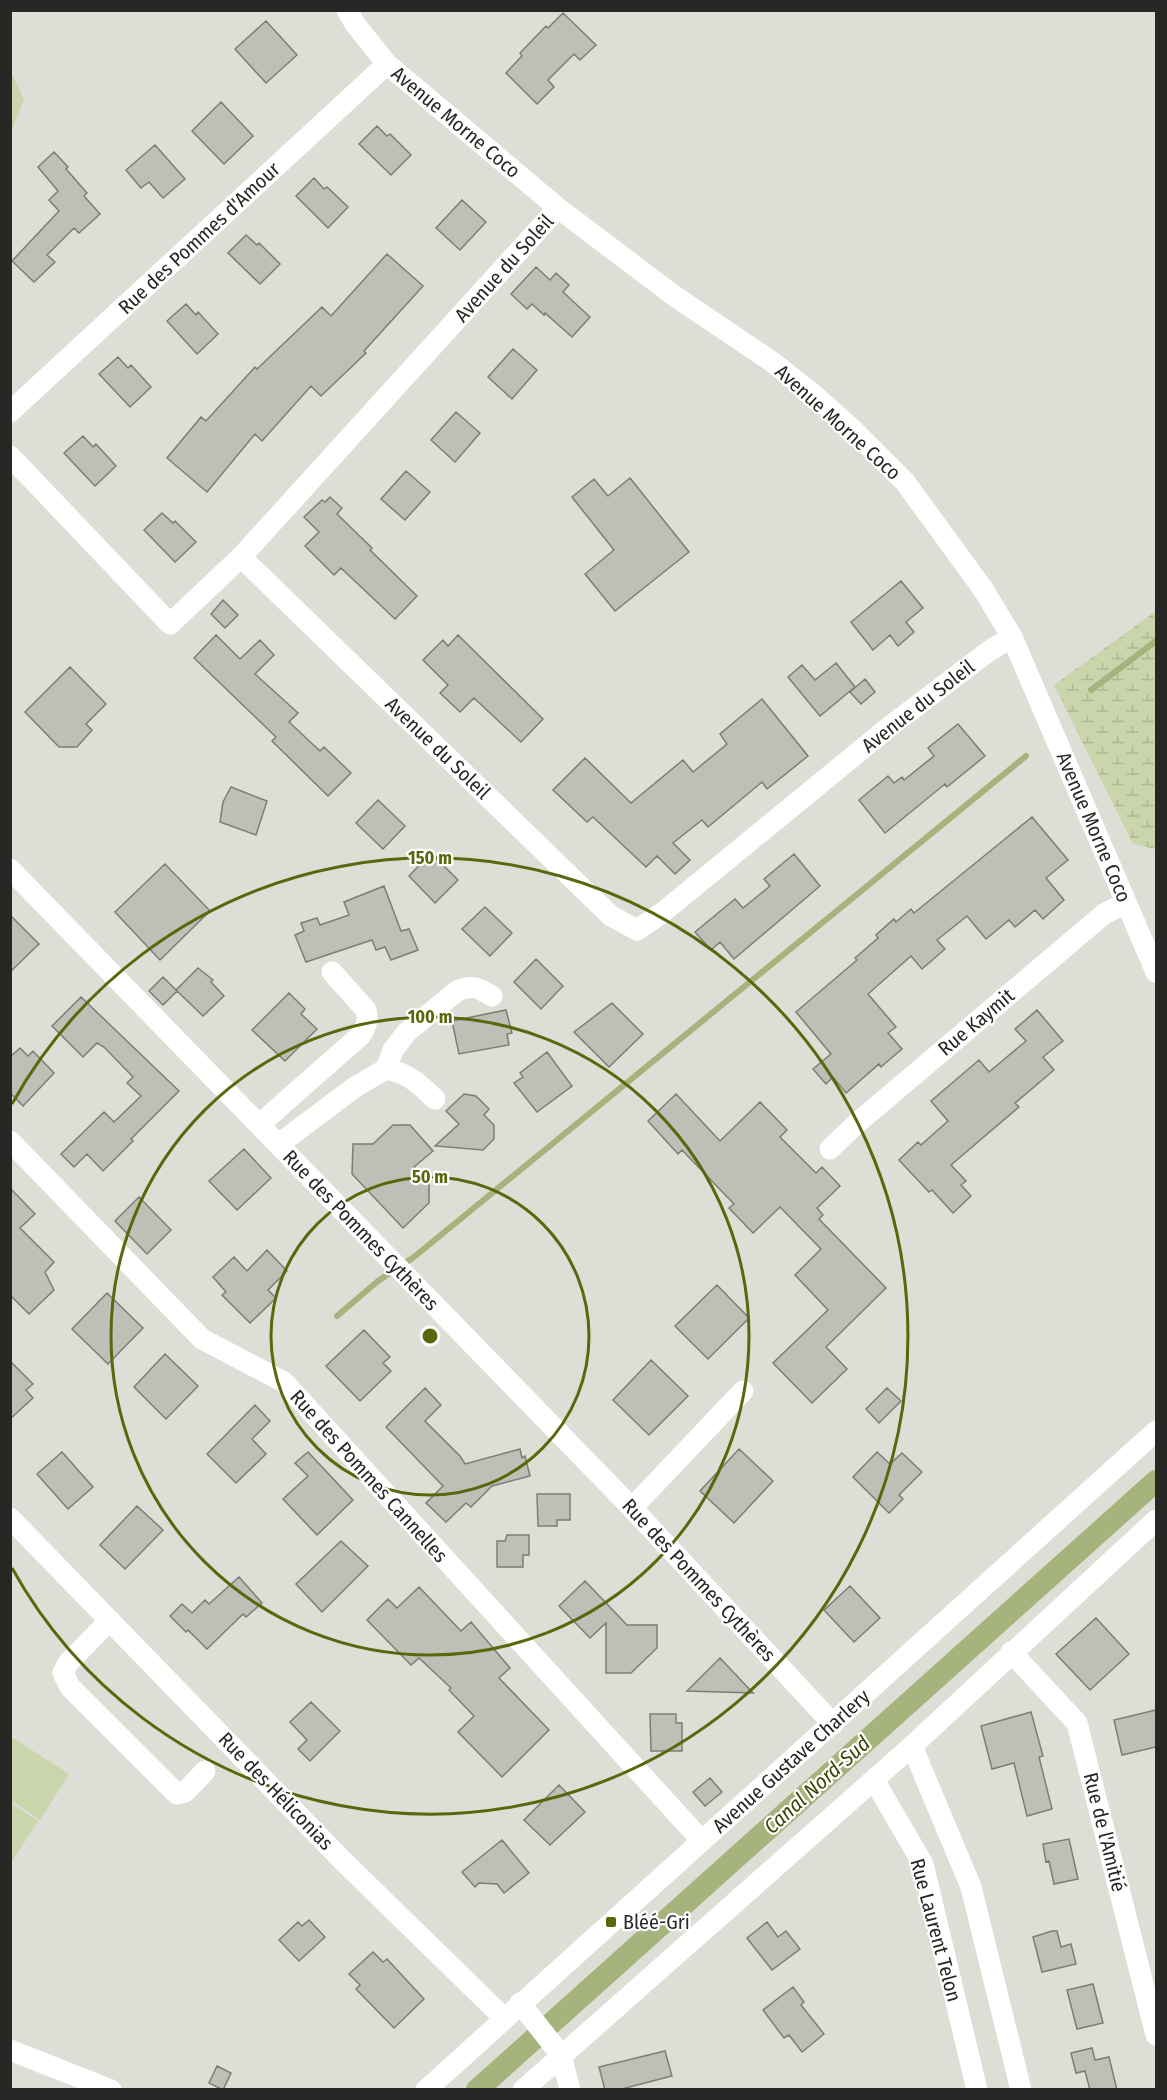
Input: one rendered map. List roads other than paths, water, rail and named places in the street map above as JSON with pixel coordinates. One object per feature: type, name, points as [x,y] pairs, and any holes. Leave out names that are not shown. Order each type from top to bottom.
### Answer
[{"type":"street","name":"Avenue Morne Coco","points":[[347,10],[355,24],[387,64],[558,208],[673,295],[771,361],[813,394],[905,482],[983,589],[1012,637],[1156,972]]},
{"type":"street","name":"Rue des Pommes d'Amour","points":[[10,412],[387,64]]},
{"type":"street","name":"Avenue du Soleil","points":[[558,208],[241,557],[610,916],[638,930],[662,913],[889,727],[989,651],[1012,637]]},
{"type":"street","points":[[10,456],[170,624],[241,557]]},
{"type":"street","name":"Rue des Pommes Cythères","points":[[10,869],[632,1508],[833,1724]]},
{"type":"street","name":"Rue Kaymit","points":[[830,1149],[856,1124],[1104,914],[1126,903]]},
{"type":"street","points":[[260,1124],[361,1035],[366,1026],[368,1018],[366,1010],[332,972]]},
{"type":"street","points":[[279,1144],[356,1087],[386,1069],[393,1050],[407,1032],[457,991],[476,986],[492,996]]},
{"type":"street","points":[[386,1069],[411,1077],[435,1099]]},
{"type":"street","name":"Rue des Pommes Cannelles","points":[[10,1141],[202,1339],[284,1382],[702,1841]]},
{"type":"street","points":[[632,1508],[743,1391]]},
{"type":"street","name":"Avenue Gustave Charlery","points":[[426,2090],[504,2018],[523,2007],[702,1841],[1156,1431]]},
{"type":"street","name":"Rue des Héliconias","points":[[10,1518],[342,1860],[504,2018]]},
{"type":"street","points":[[523,2090],[559,2051],[874,1780],[1156,1520]]},
{"type":"street","points":[[110,1620],[68,1663],[63,1673],[70,1687],[177,1794],[185,1792],[205,1771]]},
{"type":"street","name":"Rue de l'Amitié","points":[[1011,1652],[1077,1723],[1156,2035]]},
{"type":"street","points":[[912,1746],[971,1887],[1021,2090]]},
{"type":"street","name":"Rue Laurent Telon","points":[[874,1780],[923,1864],[977,2090]]},
{"type":"street","points":[[523,2007],[559,2051],[570,2090]]},
{"type":"street","points":[[10,2049],[111,2090]]},
{"type":"waterway","points":[[1091,690],[1156,641]]},
{"type":"waterway","points":[[337,1316],[378,1281],[414,1257],[1026,756]]},
{"type":"waterway","name":"Canal Nord-Sud","points":[[477,2090],[1156,1481]]},
{"type":"place","name":"Bléé-Gri","points":[[611,1922]]}]
